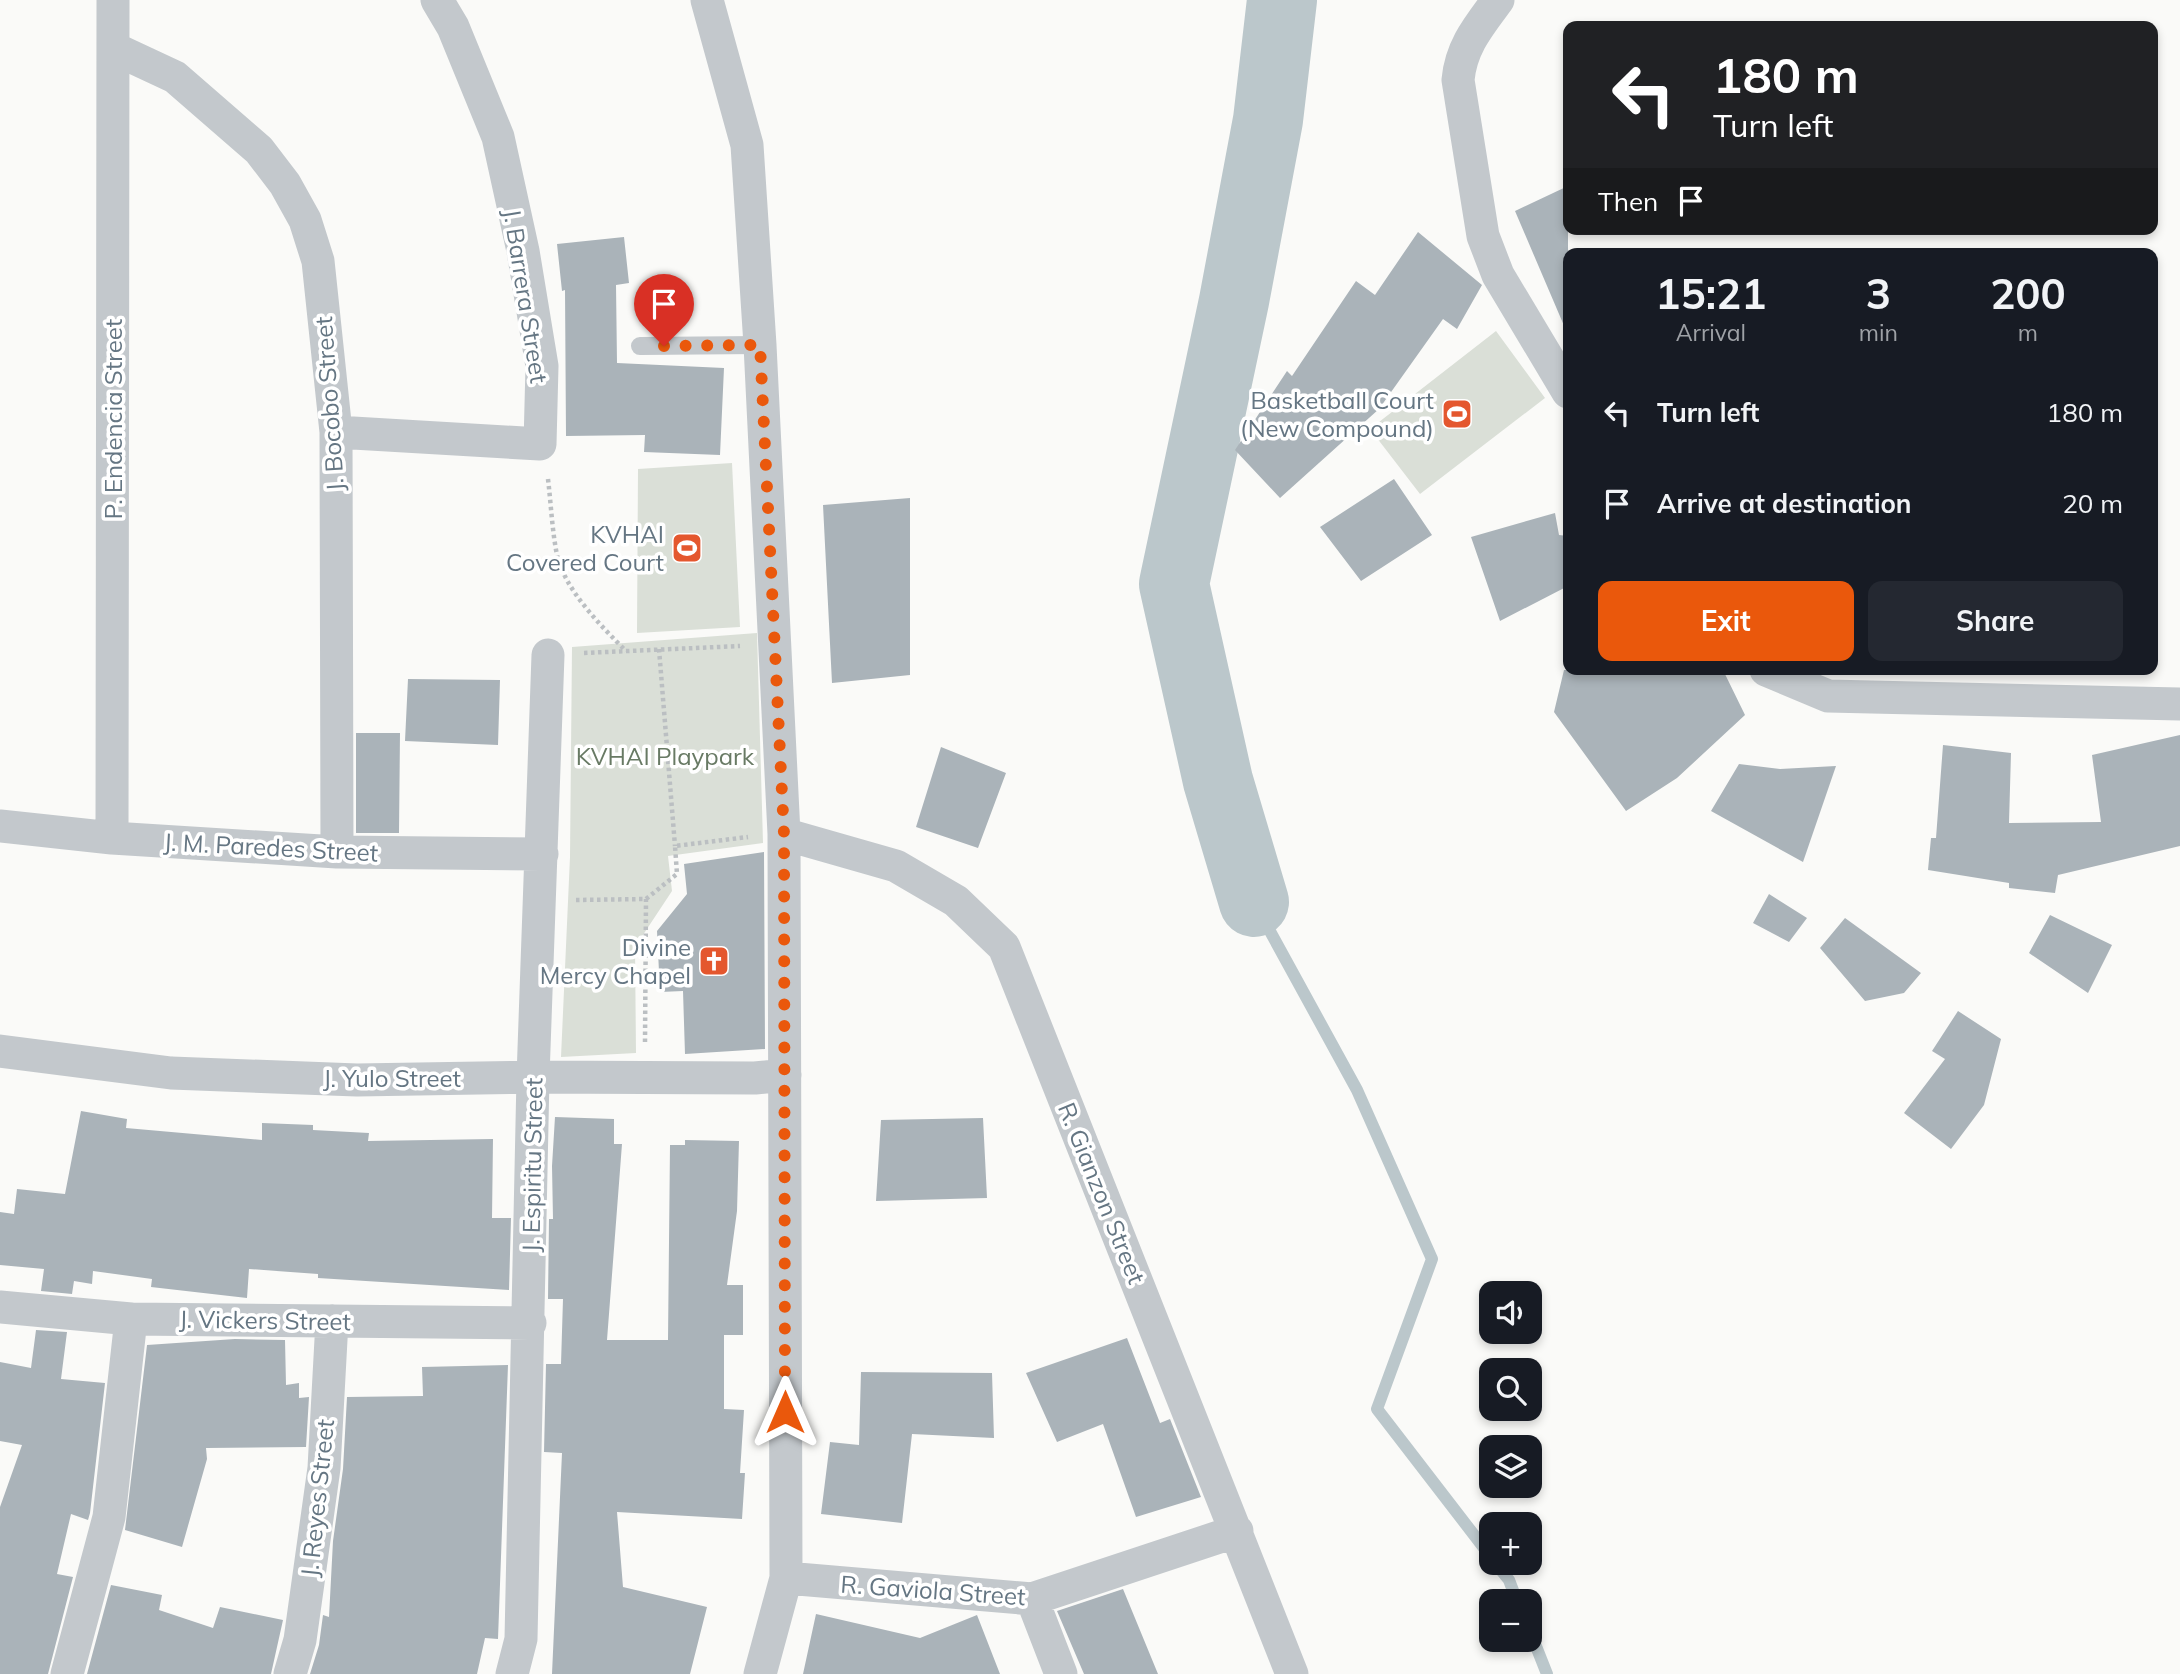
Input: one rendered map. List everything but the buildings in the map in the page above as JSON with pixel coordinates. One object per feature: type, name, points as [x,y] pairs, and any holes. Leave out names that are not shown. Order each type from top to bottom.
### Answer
[{"type":"street","name":"P. Endencia Street","points":[[112,838],[113,0]]},
{"type":"street","name":"J. Barrera Street","points":[[436,0],[453,27],[498,137],[523,251],[542,366],[540,444]]},
{"type":"street","points":[[707,0],[747,145],[760,345],[784,834],[786,1578],[760,1674]]},
{"type":"street","points":[[1498,0],[1468,40],[1460,60],[1458,80],[1483,236],[1498,275],[1563,384]]},
{"type":"street","name":"J. Bocobo Street","points":[[114,49],[175,77],[259,150],[285,184],[305,220],[318,261],[336,432],[337,852]]},
{"type":"street","points":[[336,432],[540,444]]},
{"type":"street","name":"J. Espiritu Street","points":[[512,1674],[521,1639],[530,1323],[533,1077],[548,654]]},
{"type":"street","points":[[1778,675],[1828,696],[2180,704]]},
{"type":"street","name":"J. M. Paredes Street","points":[[0,826],[112,838],[337,852],[542,854]]},
{"type":"street","name":"R. Gianzon Street","points":[[784,834],[895,866],[956,901],[1004,947],[1292,1674]]},
{"type":"street","name":"J. Yulo Street","points":[[0,1051],[184,1074],[357,1080],[533,1077],[755,1078],[786,1075]]},
{"type":"street","name":"J. Vickers Street","points":[[0,1307],[131,1319],[530,1323]]},
{"type":"street","points":[[67,1674],[109,1517],[131,1319]]},
{"type":"street","name":"J. Reyes Street","points":[[290,1674],[300,1640],[324,1468],[332,1321]]},
{"type":"street","name":"R. Gaviola Street","points":[[786,1578],[1032,1599],[1237,1531]]},
{"type":"street","points":[[1032,1599],[1061,1674]]},
{"type":"lane","points":[[640,346],[760,345]]},
{"type":"path","points":[[540,444],[545,461],[558,557],[576,593],[625,651]]},
{"type":"path","points":[[548,654],[773,644]]},
{"type":"path","points":[[540,900],[646,899],[677,874],[659,649]]},
{"type":"path","points":[[675,846],[784,834]]},
{"type":"path","points":[[645,1077],[646,899]]},
{"type":"green space","name":"Basketball Court (New Compound)","points":[[1496,331],[1545,398],[1420,494],[1370,429]]},
{"type":"green space","name":"KVHAI Covered Court","points":[[732,463],[740,627],[637,633],[638,469]]},
{"type":"green space","name":"KVHAI Playpark","points":[[757,633],[763,843],[668,856],[672,891],[635,947],[636,1053],[561,1057],[570,857],[572,647]]},
{"type":"waterway","points":[[1254,902],[1218,781],[1174,584],[1234,301],[1268,120],[1282,0]]},
{"type":"waterway","points":[[1254,902],[1357,1090],[1432,1259],[1377,1409],[1479,1541]]},
{"type":"waterway","points":[[1505,1575],[1512,1589]]},
{"type":"waterway","points":[[1538,1652],[1547,1674]]},
{"type":"place","name":"Basketball Court (New Compound)","points":[[1457,414]]},
{"type":"place","name":"KVHAI Covered Court","points":[[687,548]]},
{"type":"place","name":"Divine Mercy Chapel","points":[[714,961]]},
{"type":"route","points":[[664,346],[760,345],[763,453],[784,834],[785,1412]]}]
